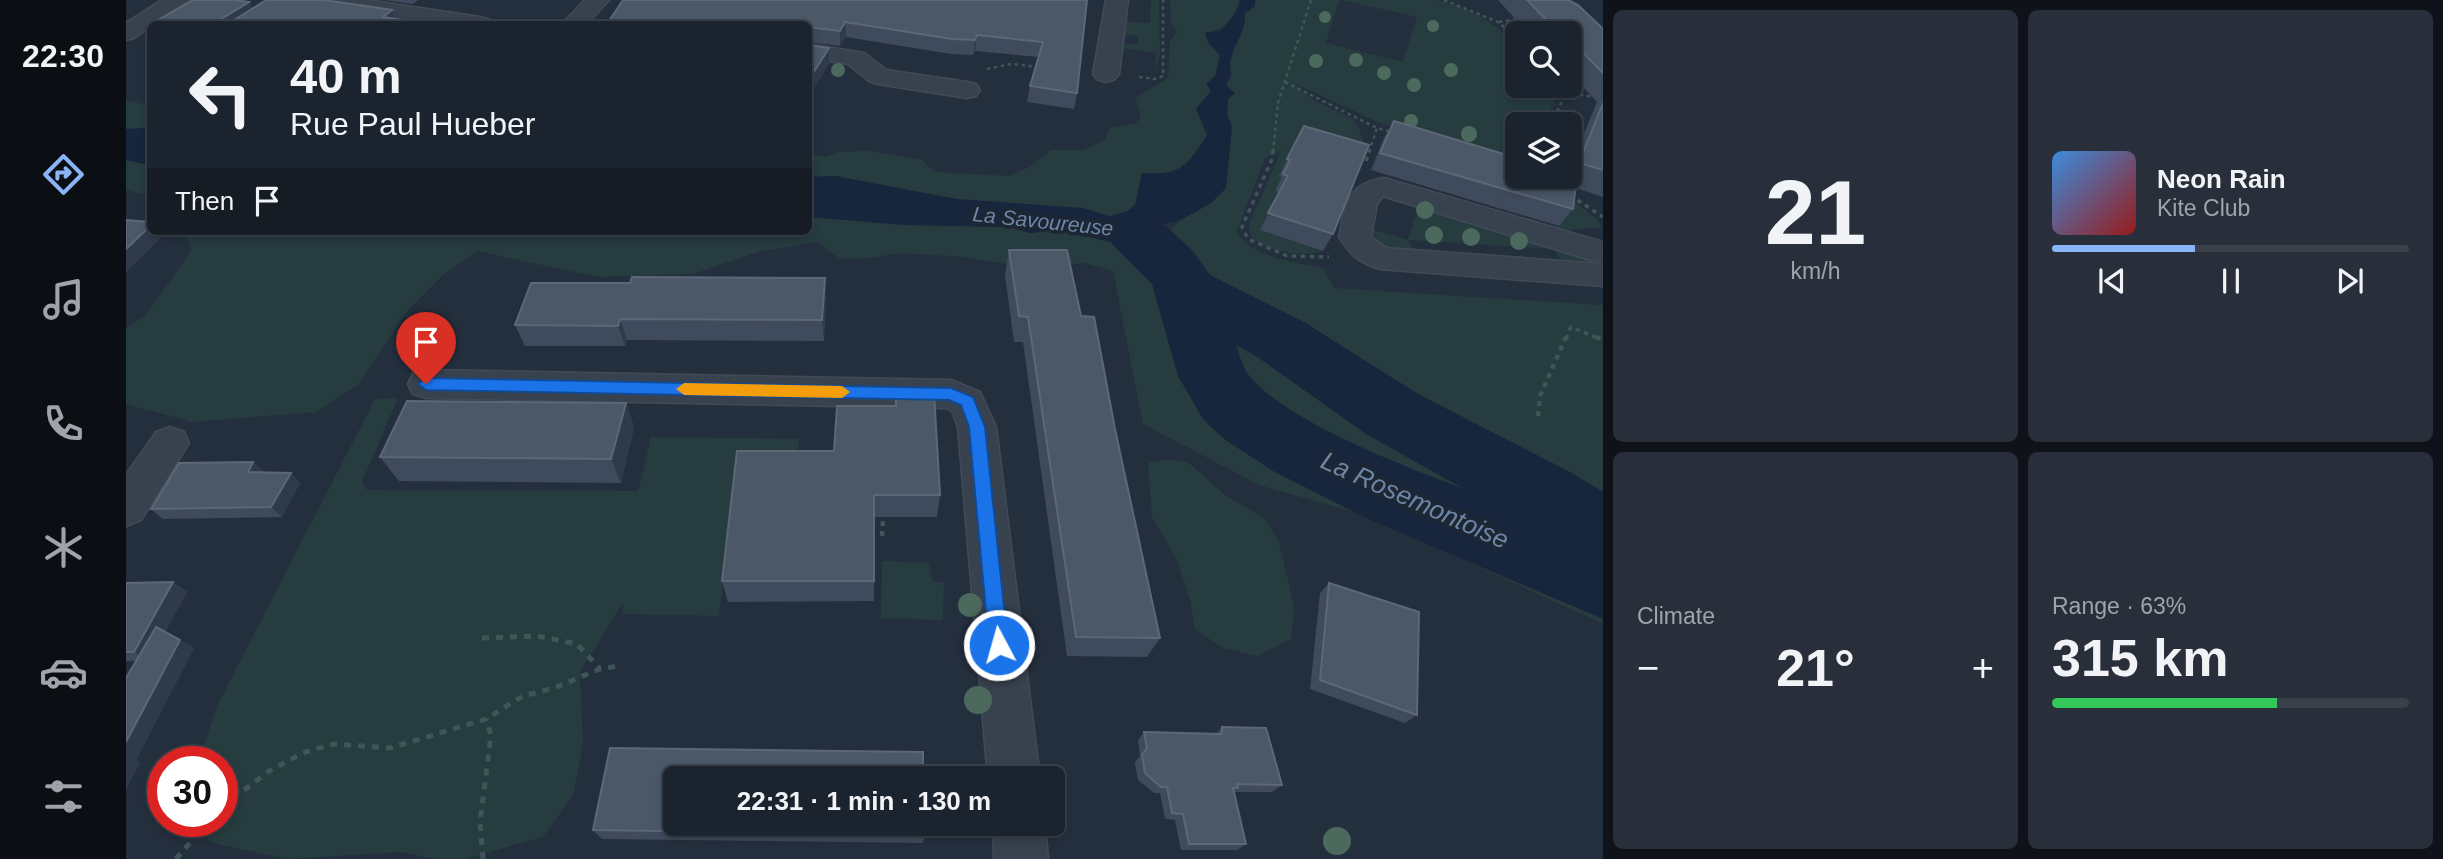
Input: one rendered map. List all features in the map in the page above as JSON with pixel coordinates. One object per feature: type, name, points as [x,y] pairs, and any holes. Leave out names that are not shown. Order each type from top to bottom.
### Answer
[{"type":"street","points":[[126,33],[178,0]]},
{"type":"street","points":[[323,0],[460,21]]},
{"type":"street","points":[[577,21],[598,0]]},
{"type":"street","points":[[1106,74],[1117,0]]},
{"type":"street","points":[[812,52],[855,58],[878,75],[967,90]]},
{"type":"street","points":[[1603,253],[1384,187],[1373,187],[1365,192],[1354,237],[1363,249],[1380,258],[1603,275]]},
{"type":"street","points":[[426,384],[951,394],[967,401],[977,427],[1013,766]]},
{"type":"street","points":[[126,508],[170,443]]},
{"type":"street","points":[[1020,836],[1021,859]]},
{"type":"path","points":[[1311,0],[1278,103],[1272,159],[1242,227],[1248,240],[1284,256],[1307,260],[1363,249]]},
{"type":"path","points":[[1444,0],[1498,22],[1505,28]]},
{"type":"path","points":[[1498,22],[1525,18]]},
{"type":"path","points":[[1284,82],[1377,128],[1402,135]]},
{"type":"path","points":[[1582,95],[1603,98]]},
{"type":"path","points":[[1560,189],[1603,217]]},
{"type":"path","points":[[1538,416],[1540,396],[1571,327],[1603,341]]},
{"type":"path","points":[[882,536],[883,519]]},
{"type":"path","points":[[482,638],[537,636],[577,644],[600,669]]},
{"type":"path","points":[[238,795],[269,771],[303,753],[333,744],[390,748],[486,719],[523,696],[554,688],[600,669],[618,666]]},
{"type":"path","points":[[483,859],[480,822],[491,735],[486,719]]},
{"type":"path","points":[[176,859],[195,837]]},
{"type":"green space","points":[[1151,0],[1159,0],[1160,54],[1155,73],[1156,53],[1121,48],[1121,43],[1138,45],[1138,36],[1120,34],[1123,22],[1150,23]]},
{"type":"green space","points":[[1170,0],[1240,0],[1228,22],[1205,33],[1209,44],[1220,55],[1212,90],[1196,109],[1208,135],[1182,167],[1167,173],[1142,173],[1135,205],[1117,219],[1083,208],[956,199],[835,176],[812,177],[812,154],[826,157],[839,152],[869,151],[922,160],[935,172],[1009,176],[1029,167],[1051,150],[1083,150],[1105,140],[1109,128],[1136,123],[1141,117],[1135,98],[1168,78],[1170,41],[1177,32],[1171,22]]},
{"type":"green space","points":[[1255,0],[1339,0],[1326,43],[1403,62],[1417,17],[1342,0],[1446,2],[1480,16],[1505,34],[1505,98],[1556,98],[1549,112],[1505,112],[1505,159],[1378,122],[1294,83],[1310,98],[1353,119],[1364,144],[1282,177],[1279,193],[1261,230],[1323,251],[1298,254],[1278,250],[1260,244],[1252,236],[1249,224],[1281,151],[1265,158],[1237,231],[1253,248],[1264,253],[1324,269],[1334,288],[1603,305],[1603,624],[1368,516],[1259,485],[1143,424],[1113,271],[1085,263],[1025,267],[964,257],[899,253],[840,259],[817,242],[758,252],[693,274],[598,277],[477,251],[442,276],[407,311],[358,385],[316,412],[192,422],[126,404],[126,328],[145,316],[192,250],[185,235],[812,235],[812,217],[904,225],[1009,227],[1030,233],[1057,230],[1125,245],[1154,258],[1174,251],[1159,243],[1179,221],[1211,203],[1226,188],[1232,126],[1227,114],[1226,85],[1232,74],[1230,63],[1245,13],[1255,6]]},
{"type":"green space","points":[[126,100],[147,105],[147,128],[126,129]]},
{"type":"green space","points":[[126,160],[147,164],[147,195],[126,190]]},
{"type":"green space","points":[[1383,193],[1592,257],[1591,263],[1563,264],[1554,249],[1409,240],[1415,255],[1396,253],[1372,242],[1369,235],[1371,229],[1408,240],[1418,209],[1383,198]]},
{"type":"green space","points":[[1564,193],[1596,219],[1602,227],[1558,231]]},
{"type":"green space","points":[[398,398],[362,482],[367,490],[638,491],[651,437],[799,439],[796,468],[737,469],[719,616],[622,614],[623,603],[580,672],[583,744],[573,795],[543,837],[465,859],[436,859],[401,852],[288,859],[212,843],[206,837],[238,837],[238,746],[204,746],[217,706],[375,399]]},
{"type":"green space","points":[[1172,459],[1189,463],[1224,494],[1264,518],[1279,542],[1294,607],[1291,639],[1258,656],[1223,648],[1195,629],[1190,600],[1177,560],[1152,517],[1148,463]]},
{"type":"green space","points":[[882,561],[929,563],[932,581],[944,583],[943,620],[881,618]]},
{"type":"water","name":"La Savoureuse","points":[[1240,0],[1255,0],[1255,6],[1245,13],[1244,26],[1231,56],[1230,76],[1226,85],[1235,93],[1228,99],[1227,114],[1232,126],[1226,188],[1211,203],[1179,221],[1155,225],[1152,232],[1159,243],[1175,252],[1155,258],[1125,245],[1057,230],[1030,233],[1009,227],[904,225],[812,217],[812,177],[835,176],[956,199],[1083,208],[1118,219],[1135,205],[1142,173],[1166,173],[1182,167],[1207,135],[1196,109],[1211,91],[1206,84],[1216,75],[1220,55],[1209,44],[1205,33],[1221,31],[1235,14]]},
{"type":"water","points":[[147,128],[147,164],[126,160],[126,129]]},
{"type":"building","points":[[193,0],[249,2],[218,21],[158,20]]},
{"type":"building","points":[[266,0],[324,0],[392,10],[383,17],[409,21],[233,21]]},
{"type":"building","points":[[623,0],[1087,0],[1077,93],[1030,86],[1043,42],[977,35],[975,40],[952,39],[845,22],[840,31],[812,28],[812,21],[609,21]]},
{"type":"building","points":[[1527,0],[1568,0],[1578,5],[1603,29],[1603,73],[1582,51],[1582,21],[1547,21]]},
{"type":"building","points":[[812,46],[829,48],[812,75]]},
{"type":"building","points":[[1603,103],[1603,170],[1582,164],[1582,156]]},
{"type":"building","points":[[1394,121],[1505,154],[1505,189],[1575,189],[1573,209],[1380,153]]},
{"type":"building","points":[[1304,126],[1369,145],[1333,234],[1268,213],[1288,176],[1283,174],[1290,160],[1287,159]]},
{"type":"building","points":[[126,220],[147,222],[147,229],[126,249]]},
{"type":"building","points":[[1009,250],[1067,250],[1081,316],[1094,317],[1160,638],[1076,637],[1028,317],[1019,316]]},
{"type":"building","points":[[632,277],[825,278],[822,320],[620,319],[618,326],[515,325],[531,283],[630,283]]},
{"type":"building","points":[[896,393],[934,393],[940,495],[874,495],[874,581],[722,581],[737,451],[834,451],[837,406],[896,406]]},
{"type":"building","points":[[407,401],[626,403],[611,459],[380,457]]},
{"type":"building","points":[[253,462],[248,472],[291,473],[271,507],[151,509],[179,463]]},
{"type":"building","points":[[173,582],[134,652],[126,652],[126,583]]},
{"type":"building","points":[[1329,583],[1419,612],[1417,715],[1320,680]]},
{"type":"building","points":[[156,627],[180,640],[126,742],[126,678]]},
{"type":"building","points":[[1222,727],[1266,728],[1282,785],[1237,784],[1238,788],[1233,788],[1246,844],[1189,844],[1183,814],[1172,813],[1167,787],[1161,787],[1145,773],[1142,755],[1147,748],[1144,732],[1222,734]]},
{"type":"building","points":[[610,748],[923,752],[923,766],[663,766],[663,831],[593,830]]},
{"type":"waterway","name":"La Rosemontoise","points":[[1131,229],[1177,273],[1192,304],[1207,362],[1219,388],[1238,410],[1261,428],[1359,480],[1603,581]]},
{"type":"waterway","points":[[1187,290],[1280,339],[1392,414],[1544,496],[1603,535]]},
{"type":"slow traffic","points":[[684,389],[842,392]]},
{"type":"route","points":[[426,384],[951,394],[967,401],[977,427],[999,645]]}]
